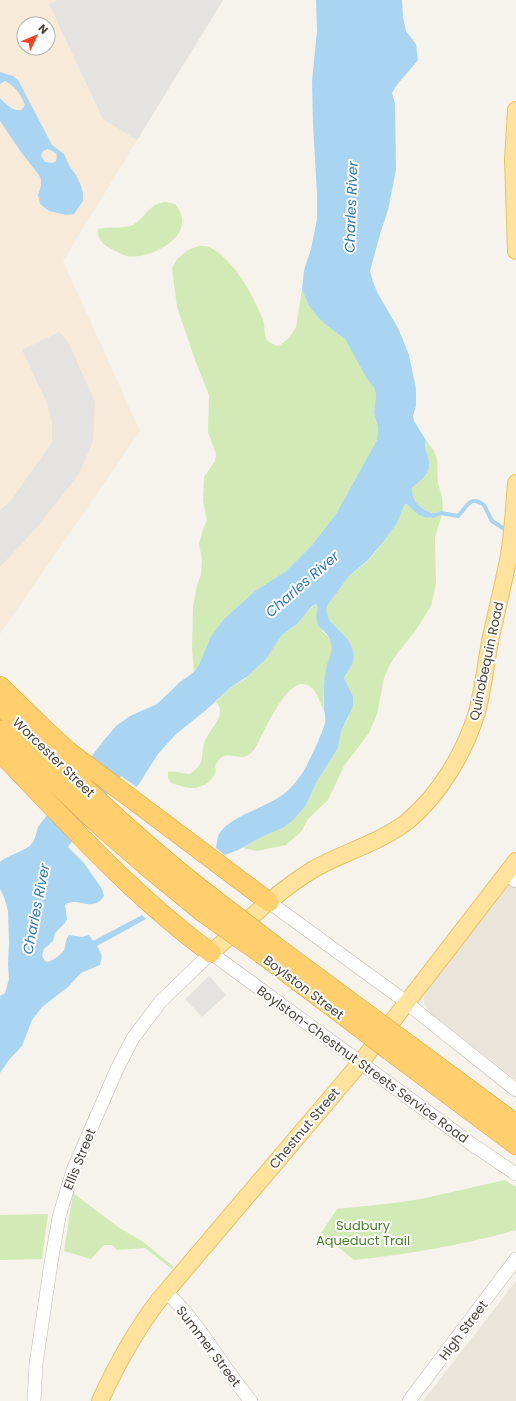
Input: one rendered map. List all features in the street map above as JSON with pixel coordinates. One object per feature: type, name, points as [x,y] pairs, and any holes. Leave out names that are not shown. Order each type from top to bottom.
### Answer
[{"type":"highway","points":[[0,686],[50,736],[63,780],[84,840],[134,889],[211,953]]},
{"type":"highway","name":"Worcester Street","points":[[0,705],[63,780]]},
{"type":"highway","name":"Worcester Street","points":[[0,730],[63,780],[102,817]]},
{"type":"highway","points":[[0,752],[63,780],[122,791],[269,902]]},
{"type":"highway","name":"Boylston Street","points":[[102,817],[160,856],[207,905],[395,1045],[516,1145]]},
{"type":"highway","name":"Boylston Street","points":[[395,1045],[516,1124]]},
{"type":"main road","points":[[516,110],[513,160],[516,251]]},
{"type":"main road","name":"Quinobequin Road","points":[[211,953],[269,902],[296,881],[316,868],[387,835],[402,825],[425,805],[448,773],[468,737],[480,701],[509,554],[516,483]]},
{"type":"main road","name":"Chestnut Street","points":[[100,1401],[111,1378],[142,1325],[166,1292],[361,1062],[407,1003],[511,877],[516,860]]},
{"type":"street","points":[[269,902],[407,1003],[516,1090]]},
{"type":"street","name":"Boylston-Chestnut Streets Service Road","points":[[211,953],[468,1141],[516,1174]]},
{"type":"street","name":"Ellis Street","points":[[34,1401],[34,1382],[41,1327],[57,1225],[65,1193],[78,1159],[122,1058],[140,1028],[161,1001],[211,953]]},
{"type":"street","name":"High Street","points":[[409,1401],[516,1259]]},
{"type":"street","name":"Summer Street","points":[[166,1292],[189,1316],[251,1401]]},
{"type":"shaded area","points":[[0,0],[223,0],[63,261],[140,431],[0,634]]},
{"type":"shaded area","points":[[58,0],[223,0],[137,140],[103,119],[56,19],[56,16],[49,4]]},
{"type":"shaded area","points":[[59,332],[68,342],[95,402],[93,441],[79,474],[38,526],[0,567],[0,510],[10,502],[52,442],[52,423],[47,403],[22,350]]},
{"type":"shaded area","points":[[516,874],[516,1080],[429,1012],[423,1001],[426,991]]},
{"type":"shaded area","points":[[209,976],[226,995],[202,1017],[185,999]]},
{"type":"shaded area","points":[[516,1281],[516,1401],[423,1401]]},
{"type":"green space","points":[[166,202],[175,204],[181,214],[182,226],[172,241],[164,247],[145,255],[127,256],[107,247],[100,238],[98,229],[133,225],[155,205]]},
{"type":"green space","points":[[199,246],[207,246],[220,254],[235,270],[259,310],[264,322],[266,338],[273,344],[279,346],[289,338],[296,327],[302,290],[309,306],[326,325],[345,339],[374,388],[376,394],[374,413],[378,428],[377,440],[336,514],[312,545],[286,571],[255,591],[224,619],[210,638],[199,665],[194,672],[192,648],[193,606],[197,585],[201,575],[202,560],[199,544],[207,520],[203,501],[204,477],[215,461],[216,454],[208,432],[209,395],[177,307],[172,268],[177,259],[188,250]]},
{"type":"green space","points":[[426,440],[437,458],[438,483],[442,497],[443,510],[435,538],[436,584],[431,606],[414,633],[390,664],[384,678],[377,714],[369,733],[344,766],[328,800],[308,819],[301,832],[286,845],[257,851],[243,848],[272,832],[306,805],[316,783],[338,748],[341,732],[348,719],[353,696],[344,678],[352,665],[333,625],[327,616],[327,606],[349,576],[369,560],[384,541],[397,523],[405,504],[423,517],[437,514],[427,511],[419,506],[412,493],[412,488],[427,472],[428,456],[425,445]]},
{"type":"green space","points":[[315,604],[318,606],[322,631],[329,638],[332,647],[330,659],[326,667],[323,696],[324,711],[313,689],[304,684],[295,686],[286,694],[270,719],[253,751],[248,755],[243,757],[229,755],[224,756],[215,766],[216,770],[213,778],[206,784],[197,788],[190,788],[171,783],[168,778],[168,772],[190,774],[202,760],[206,739],[219,718],[220,712],[216,702],[230,688],[245,679],[261,664],[282,635],[293,627]]},
{"type":"green space","name":"Sudbury Aqueduct Trail","points":[[505,1180],[516,1187],[516,1230],[436,1248],[354,1260],[321,1233],[337,1209],[421,1199]]},
{"type":"green space","points":[[73,1193],[118,1227],[142,1241],[174,1267],[172,1269],[145,1248],[117,1250],[112,1245],[104,1245],[91,1259],[64,1251]]},
{"type":"green space","points":[[48,1214],[42,1259],[0,1260],[0,1215]]},
{"type":"water","name":"Charles River","points":[[316,0],[402,0],[406,31],[416,44],[418,60],[392,93],[395,103],[396,170],[388,210],[370,271],[378,294],[398,328],[409,355],[416,389],[416,406],[413,416],[414,421],[426,440],[425,447],[429,462],[428,471],[426,475],[412,488],[412,493],[419,506],[427,511],[437,514],[429,518],[421,516],[405,504],[397,523],[384,541],[368,560],[349,576],[327,606],[327,614],[330,620],[347,639],[354,655],[352,665],[344,678],[353,696],[353,706],[341,732],[338,748],[316,783],[306,805],[294,819],[284,827],[225,855],[216,848],[219,834],[224,828],[247,813],[284,794],[296,782],[303,772],[319,740],[325,722],[324,682],[326,668],[331,653],[331,644],[327,634],[318,625],[316,615],[318,607],[316,604],[312,606],[297,624],[282,635],[265,660],[248,676],[230,688],[205,711],[176,734],[158,754],[137,787],[121,776],[68,847],[84,863],[102,889],[104,896],[95,904],[70,902],[65,905],[67,919],[55,933],[53,941],[44,949],[42,956],[45,961],[48,962],[54,959],[64,950],[69,935],[82,937],[89,935],[93,941],[142,915],[146,919],[97,946],[102,956],[100,965],[81,973],[68,987],[42,1007],[32,1020],[22,1046],[9,1060],[0,1073],[0,996],[5,993],[9,979],[9,942],[8,911],[0,889],[0,862],[22,851],[33,842],[38,827],[116,726],[130,716],[157,704],[180,682],[194,672],[199,665],[210,638],[224,619],[255,591],[286,571],[312,545],[336,514],[377,440],[378,428],[374,413],[376,394],[374,388],[366,377],[345,339],[326,325],[317,316],[309,306],[302,290],[304,270],[311,249],[317,219],[312,81],[317,31]]},
{"type":"water","points":[[0,72],[13,76],[18,80],[52,145],[64,154],[70,167],[76,175],[83,193],[83,201],[74,214],[67,215],[49,211],[40,204],[38,195],[41,180],[39,175],[0,121],[0,98],[12,109],[19,110],[25,105],[22,97],[12,85],[5,81],[0,84]],"holes":[[[48,149],[56,153],[56,161],[53,163],[45,162],[41,156],[43,151]]]},
{"type":"waterway","points":[[433,516],[441,513],[458,516],[469,503],[475,501],[484,505],[492,521],[503,528]]}]
